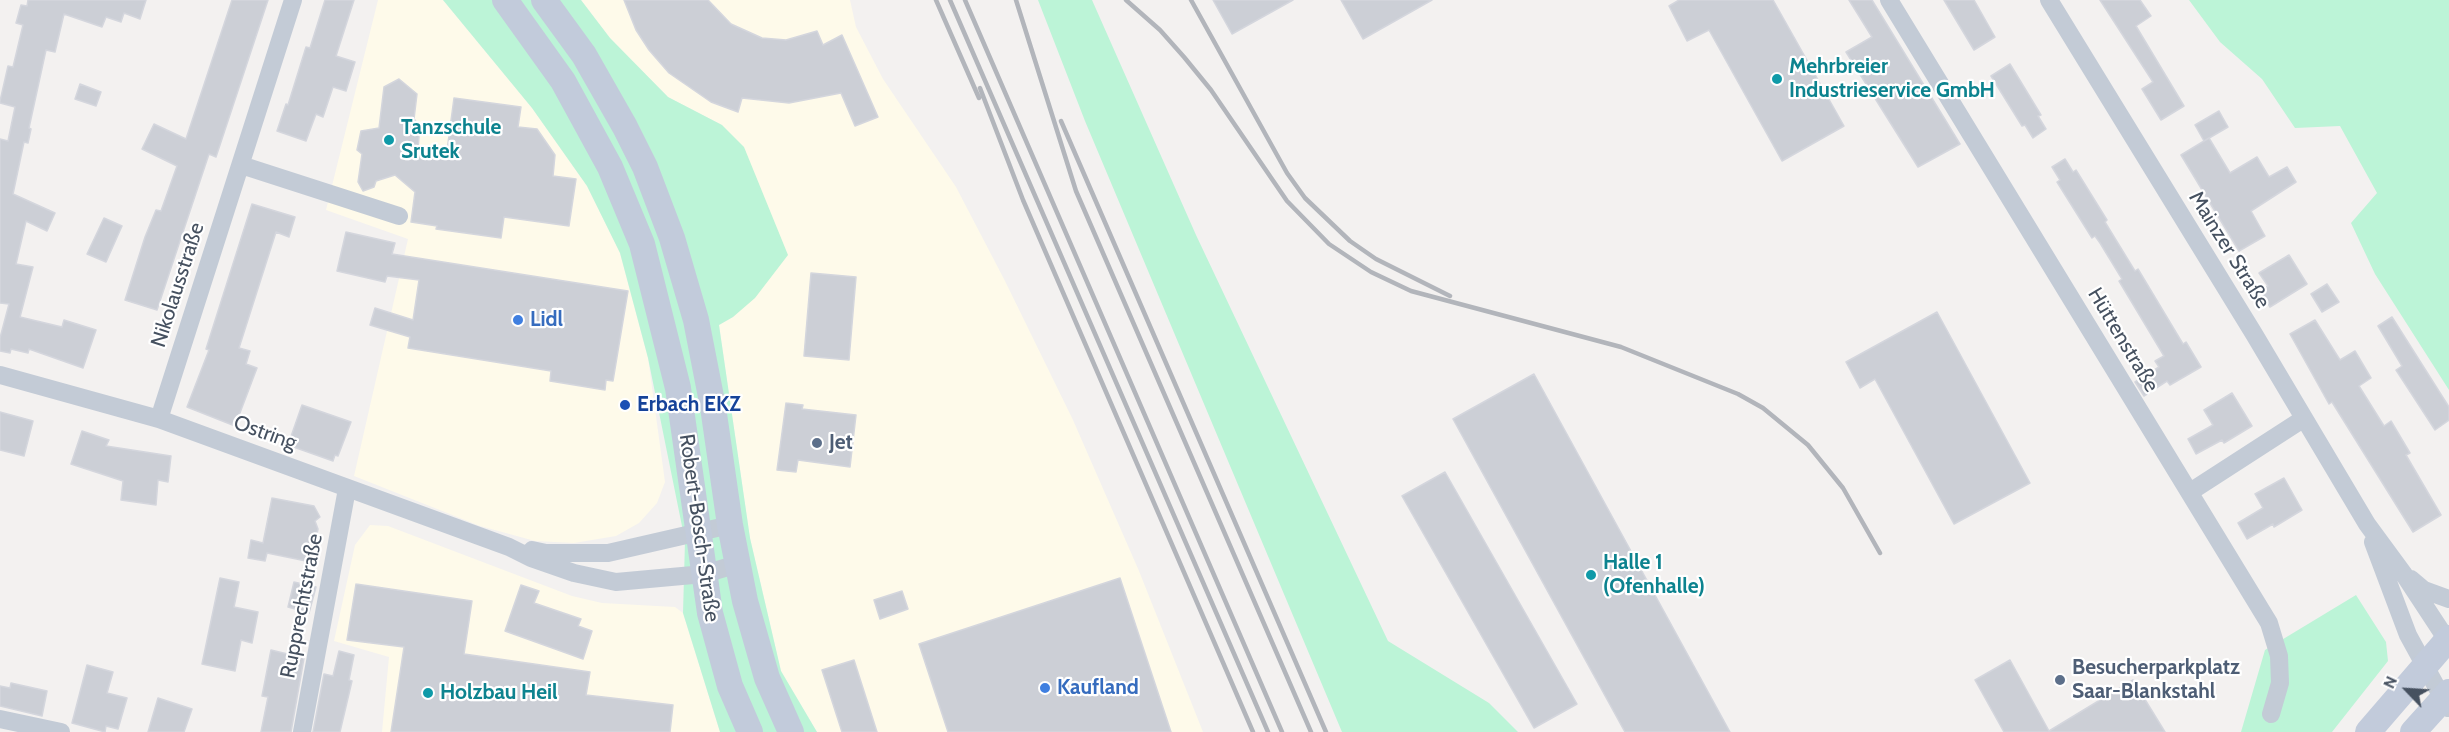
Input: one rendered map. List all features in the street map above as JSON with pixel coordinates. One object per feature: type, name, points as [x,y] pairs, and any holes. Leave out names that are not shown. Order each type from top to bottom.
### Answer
[{"type":"main road","name":"Robert-Bosch-Straße","points":[[505,0],[563,81],[610,166],[642,244],[678,388],[704,574],[717,641],[730,686],[750,732]]},
{"type":"main road","name":"Robert-Bosch-Straße","points":[[544,0],[584,55],[625,127],[645,167],[672,238],[696,320],[713,407],[730,525],[745,601],[767,678],[791,732]]},
{"type":"main road","points":[[2368,732],[2448,640]]},
{"type":"main road","points":[[2413,732],[2447,700]]},
{"type":"street","name":"Nikolausstraße","points":[[159,419],[293,0]]},
{"type":"street","name":"Hüttenstraße","points":[[1889,0],[2269,623],[2279,656],[2280,683],[2271,714]]},
{"type":"street","name":"Mainzer Straße","points":[[2049,0],[2254,334],[2367,524],[2448,640]]},
{"type":"street","points":[[241,165],[399,216]]},
{"type":"street","name":"Ostring","points":[[0,375],[159,419],[574,573],[616,582],[704,574],[738,564]]},
{"type":"street","points":[[2190,492],[2303,419]]},
{"type":"street","name":"Rupprechtstraße","points":[[302,732],[347,489]]},
{"type":"street","name":"Mainzer Straße","points":[[2367,524],[2408,635],[2447,700]]},
{"type":"street","name":"Ostring","points":[[509,547],[546,553],[608,553],[730,525]]},
{"type":"street","name":"Mainzer Straße","points":[[2403,573],[2424,590],[2449,599]]},
{"type":"street","points":[[0,718],[61,732]]},
{"type":"shaded area","points":[[378,0],[443,0],[532,108],[587,186],[620,253],[648,358],[665,482],[657,503],[639,523],[616,536],[574,543],[535,541],[480,526],[354,476],[408,239],[326,210]]},
{"type":"shaded area","points":[[581,0],[850,0],[856,27],[883,79],[956,187],[1073,420],[1139,571],[1203,732],[817,732],[781,671],[750,538],[719,325],[733,317],[722,125],[668,97],[610,38]]},
{"type":"shaded area","points":[[370,525],[388,526],[572,596],[602,603],[675,607],[683,613],[720,732],[382,732],[389,657],[334,641],[355,545]]},
{"type":"green space","points":[[443,0],[581,0],[610,38],[668,97],[722,125],[744,147],[788,255],[755,298],[733,317],[719,325],[750,538],[781,671],[817,732],[720,732],[683,613],[685,541],[648,358],[620,253],[587,186],[532,108]]},
{"type":"green space","points":[[1038,0],[1092,0],[1196,235],[1388,641],[1489,703],[1518,732],[1342,732],[1085,121]]},
{"type":"green space","points":[[2189,0],[2449,0],[2449,390],[2375,274],[2351,223],[2377,193],[2340,126],[2295,128],[2262,79],[2220,42]]},
{"type":"green space","points":[[2356,595],[2386,642],[2388,661],[2332,732],[2241,732],[2265,650]]},
{"type":"building","points":[[28,0],[146,0],[140,19],[124,13],[121,22],[106,17],[102,27],[64,14],[55,52],[46,50],[29,128],[31,129],[28,143],[24,142],[13,194],[55,213],[47,231],[26,221],[16,264],[33,267],[20,317],[62,327],[64,320],[96,330],[83,368],[29,349],[28,353],[11,349],[10,353],[0,351],[0,338],[9,304],[0,303],[0,139],[8,141],[15,107],[0,103],[0,101],[8,66],[13,67],[23,25],[16,23],[21,5],[27,6]]},
{"type":"building","points":[[232,0],[268,0],[216,157],[209,154],[157,310],[125,300],[145,237],[156,210],[161,211],[177,166],[142,149],[154,124],[186,139]]},
{"type":"building","points":[[325,0],[354,0],[336,56],[355,62],[346,91],[333,87],[323,117],[316,114],[306,141],[277,131],[286,104],[288,105],[306,47],[310,48]]},
{"type":"building","points":[[624,0],[708,0],[731,24],[762,38],[786,40],[817,31],[823,45],[842,35],[878,117],[855,126],[841,93],[789,103],[742,98],[738,112],[711,102],[669,73],[649,50],[636,30]]},
{"type":"building","points":[[1213,0],[1293,0],[1232,34]]},
{"type":"building","points":[[1341,0],[1432,0],[1363,39]]},
{"type":"building","name":"Mehrbreier Industrieservice GmbH","points":[[1679,0],[1773,0],[1844,126],[1782,161],[1709,30],[1687,41],[1669,6]]},
{"type":"building","points":[[1849,0],[1872,0],[1960,144],[1918,167],[1846,52],[1872,37]]},
{"type":"building","points":[[1944,0],[1974,0],[1995,37],[1974,50]]},
{"type":"building","points":[[2100,0],[2140,0],[2151,16],[2136,26],[2184,106],[2161,120],[2142,89],[2153,82]]},
{"type":"building","points":[[2010,64],[2041,115],[2038,116],[2046,129],[2033,138],[2025,125],[2022,126],[1991,76]]},
{"type":"building","points":[[399,79],[417,94],[414,119],[420,126],[418,149],[446,158],[454,98],[521,107],[518,127],[537,129],[555,155],[553,176],[576,179],[569,226],[504,217],[501,238],[436,229],[437,226],[411,222],[415,192],[395,175],[376,181],[374,187],[363,191],[358,182],[362,154],[357,150],[361,131],[379,128],[384,87]]},
{"type":"building","points":[[80,84],[101,92],[96,106],[75,99]]},
{"type":"building","points":[[2219,111],[2228,127],[2204,141],[2195,125]]},
{"type":"building","points":[[2209,138],[2230,173],[2257,157],[2269,177],[2287,167],[2296,182],[2251,211],[2265,236],[2239,251],[2181,155]]},
{"type":"building","points":[[2065,159],[2073,172],[2076,170],[2135,271],[2138,269],[2183,344],[2186,342],[2201,367],[2170,385],[2167,381],[2144,396],[2135,382],[2159,367],[2155,361],[2164,356],[2119,281],[2122,279],[2100,243],[2095,236],[2092,238],[2057,182],[2060,180],[2052,167]]},
{"type":"building","points":[[252,204],[295,217],[289,237],[276,232],[239,348],[250,351],[246,364],[257,368],[235,426],[187,407],[209,350],[206,349]]},
{"type":"building","points":[[104,218],[122,226],[106,262],[87,254]]},
{"type":"building","name":"Lidl","points":[[346,232],[395,243],[392,254],[628,291],[613,381],[606,380],[605,390],[550,381],[551,371],[408,348],[410,337],[370,325],[375,308],[413,320],[419,280],[387,276],[385,282],[337,271]]},
{"type":"building","points":[[2289,255],[2307,284],[2270,307],[2260,290],[2268,286],[2259,273]]},
{"type":"building","points":[[811,273],[856,277],[849,360],[804,356]]},
{"type":"building","points":[[2327,284],[2339,302],[2322,312],[2311,294]]},
{"type":"building","points":[[1937,312],[2030,483],[1954,524],[1875,379],[1860,388],[1846,362]]},
{"type":"building","points":[[2392,317],[2449,407],[2449,420],[2435,430],[2396,370],[2402,366],[2378,326]]},
{"type":"building","points":[[2315,320],[2340,360],[2355,351],[2371,378],[2359,386],[2384,426],[2391,421],[2410,453],[2406,455],[2441,515],[2413,532],[2332,402],[2329,404],[2290,334]]},
{"type":"building","name":"Halle 1 (Ofenhalle)","points":[[1534,374],[1730,732],[1625,732],[1453,419]]},
{"type":"building","points":[[2232,393],[2252,426],[2224,443],[2222,440],[2196,454],[2188,439],[2213,425],[2204,410]]},
{"type":"building","name":"Jet","points":[[786,403],[803,405],[802,409],[856,415],[850,467],[798,460],[796,472],[777,470]]},
{"type":"building","points":[[302,405],[351,422],[338,456],[335,455],[333,461],[288,445]]},
{"type":"building","points":[[0,412],[33,421],[24,456],[0,450]]},
{"type":"building","points":[[82,431],[109,440],[106,446],[171,456],[168,482],[158,480],[156,505],[121,500],[123,481],[71,464]]},
{"type":"building","points":[[1445,472],[1577,704],[1534,728],[1402,496]]},
{"type":"building","points":[[2284,478],[2302,510],[2274,527],[2273,524],[2247,539],[2238,523],[2263,508],[2255,494]]},
{"type":"building","points":[[272,498],[314,506],[320,517],[315,521],[318,529],[311,562],[267,553],[265,561],[248,558],[251,540],[263,543]]},
{"type":"building","points":[[220,578],[239,582],[234,607],[258,612],[252,643],[241,640],[235,671],[202,664]]},
{"type":"building","name":"Kaufland","points":[[1120,578],[1171,732],[948,732],[919,644]]},
{"type":"building","points":[[294,582],[316,587],[309,613],[288,607]]},
{"type":"building","points":[[356,584],[472,601],[464,654],[590,672],[586,695],[673,705],[670,732],[391,732],[404,647],[347,640]]},
{"type":"building","points":[[521,585],[539,591],[534,603],[581,619],[578,626],[592,631],[583,659],[505,631]]},
{"type":"building","points":[[902,591],[908,609],[880,619],[874,600]]},
{"type":"building","points":[[271,650],[304,658],[291,732],[261,732],[268,697],[262,696]]},
{"type":"building","points":[[339,651],[354,655],[349,680],[352,681],[340,732],[313,732],[324,674],[333,676]]},
{"type":"building","points":[[854,660],[877,732],[842,732],[822,670]]},
{"type":"building","points":[[2010,660],[2049,731],[2133,680],[2165,732],[2004,732],[1975,680]]},
{"type":"building","points":[[87,665],[113,672],[107,693],[127,698],[118,729],[106,726],[105,732],[72,723]]},
{"type":"building","points":[[11,683],[47,691],[42,716],[0,706],[0,686],[10,688]]},
{"type":"building","points":[[158,698],[192,709],[184,732],[148,732]]},
{"type":"railway","points":[[936,0],[979,98]]},
{"type":"railway","points":[[950,0],[1268,732]]},
{"type":"railway","points":[[965,0],[1282,732]]},
{"type":"railway","points":[[1016,0],[1076,191],[1311,732]]},
{"type":"railway","points":[[1126,0],[1160,30],[1184,57],[1211,90],[1287,201],[1329,244],[1371,272],[1411,291],[1621,347],[1738,394],[1763,408],[1808,445],[1843,488],[1880,553]]},
{"type":"railway","points":[[1191,0],[1287,173],[1305,198],[1350,241],[1376,259],[1450,296]]},
{"type":"railway","points":[[980,88],[1023,200],[1253,732]]},
{"type":"railway","points":[[1061,121],[1326,732]]},
{"type":"place","name":"Mehrbreier Industrieservice GmbH","points":[[1777,79]]},
{"type":"place","name":"Tanzschule Srutek","points":[[389,140]]},
{"type":"place","name":"Lidl","points":[[518,320]]},
{"type":"place","name":"Erbach EKZ","points":[[625,405]]},
{"type":"place","name":"Jet","points":[[817,443]]},
{"type":"place","name":"Halle 1 (Ofenhalle)","points":[[1591,575]]},
{"type":"place","name":"Besucherparkplatz Saar-Blankstahl","points":[[2060,680]]},
{"type":"place","name":"Kaufland","points":[[1045,688]]},
{"type":"place","name":"Holzbau Heil","points":[[428,693]]}]
